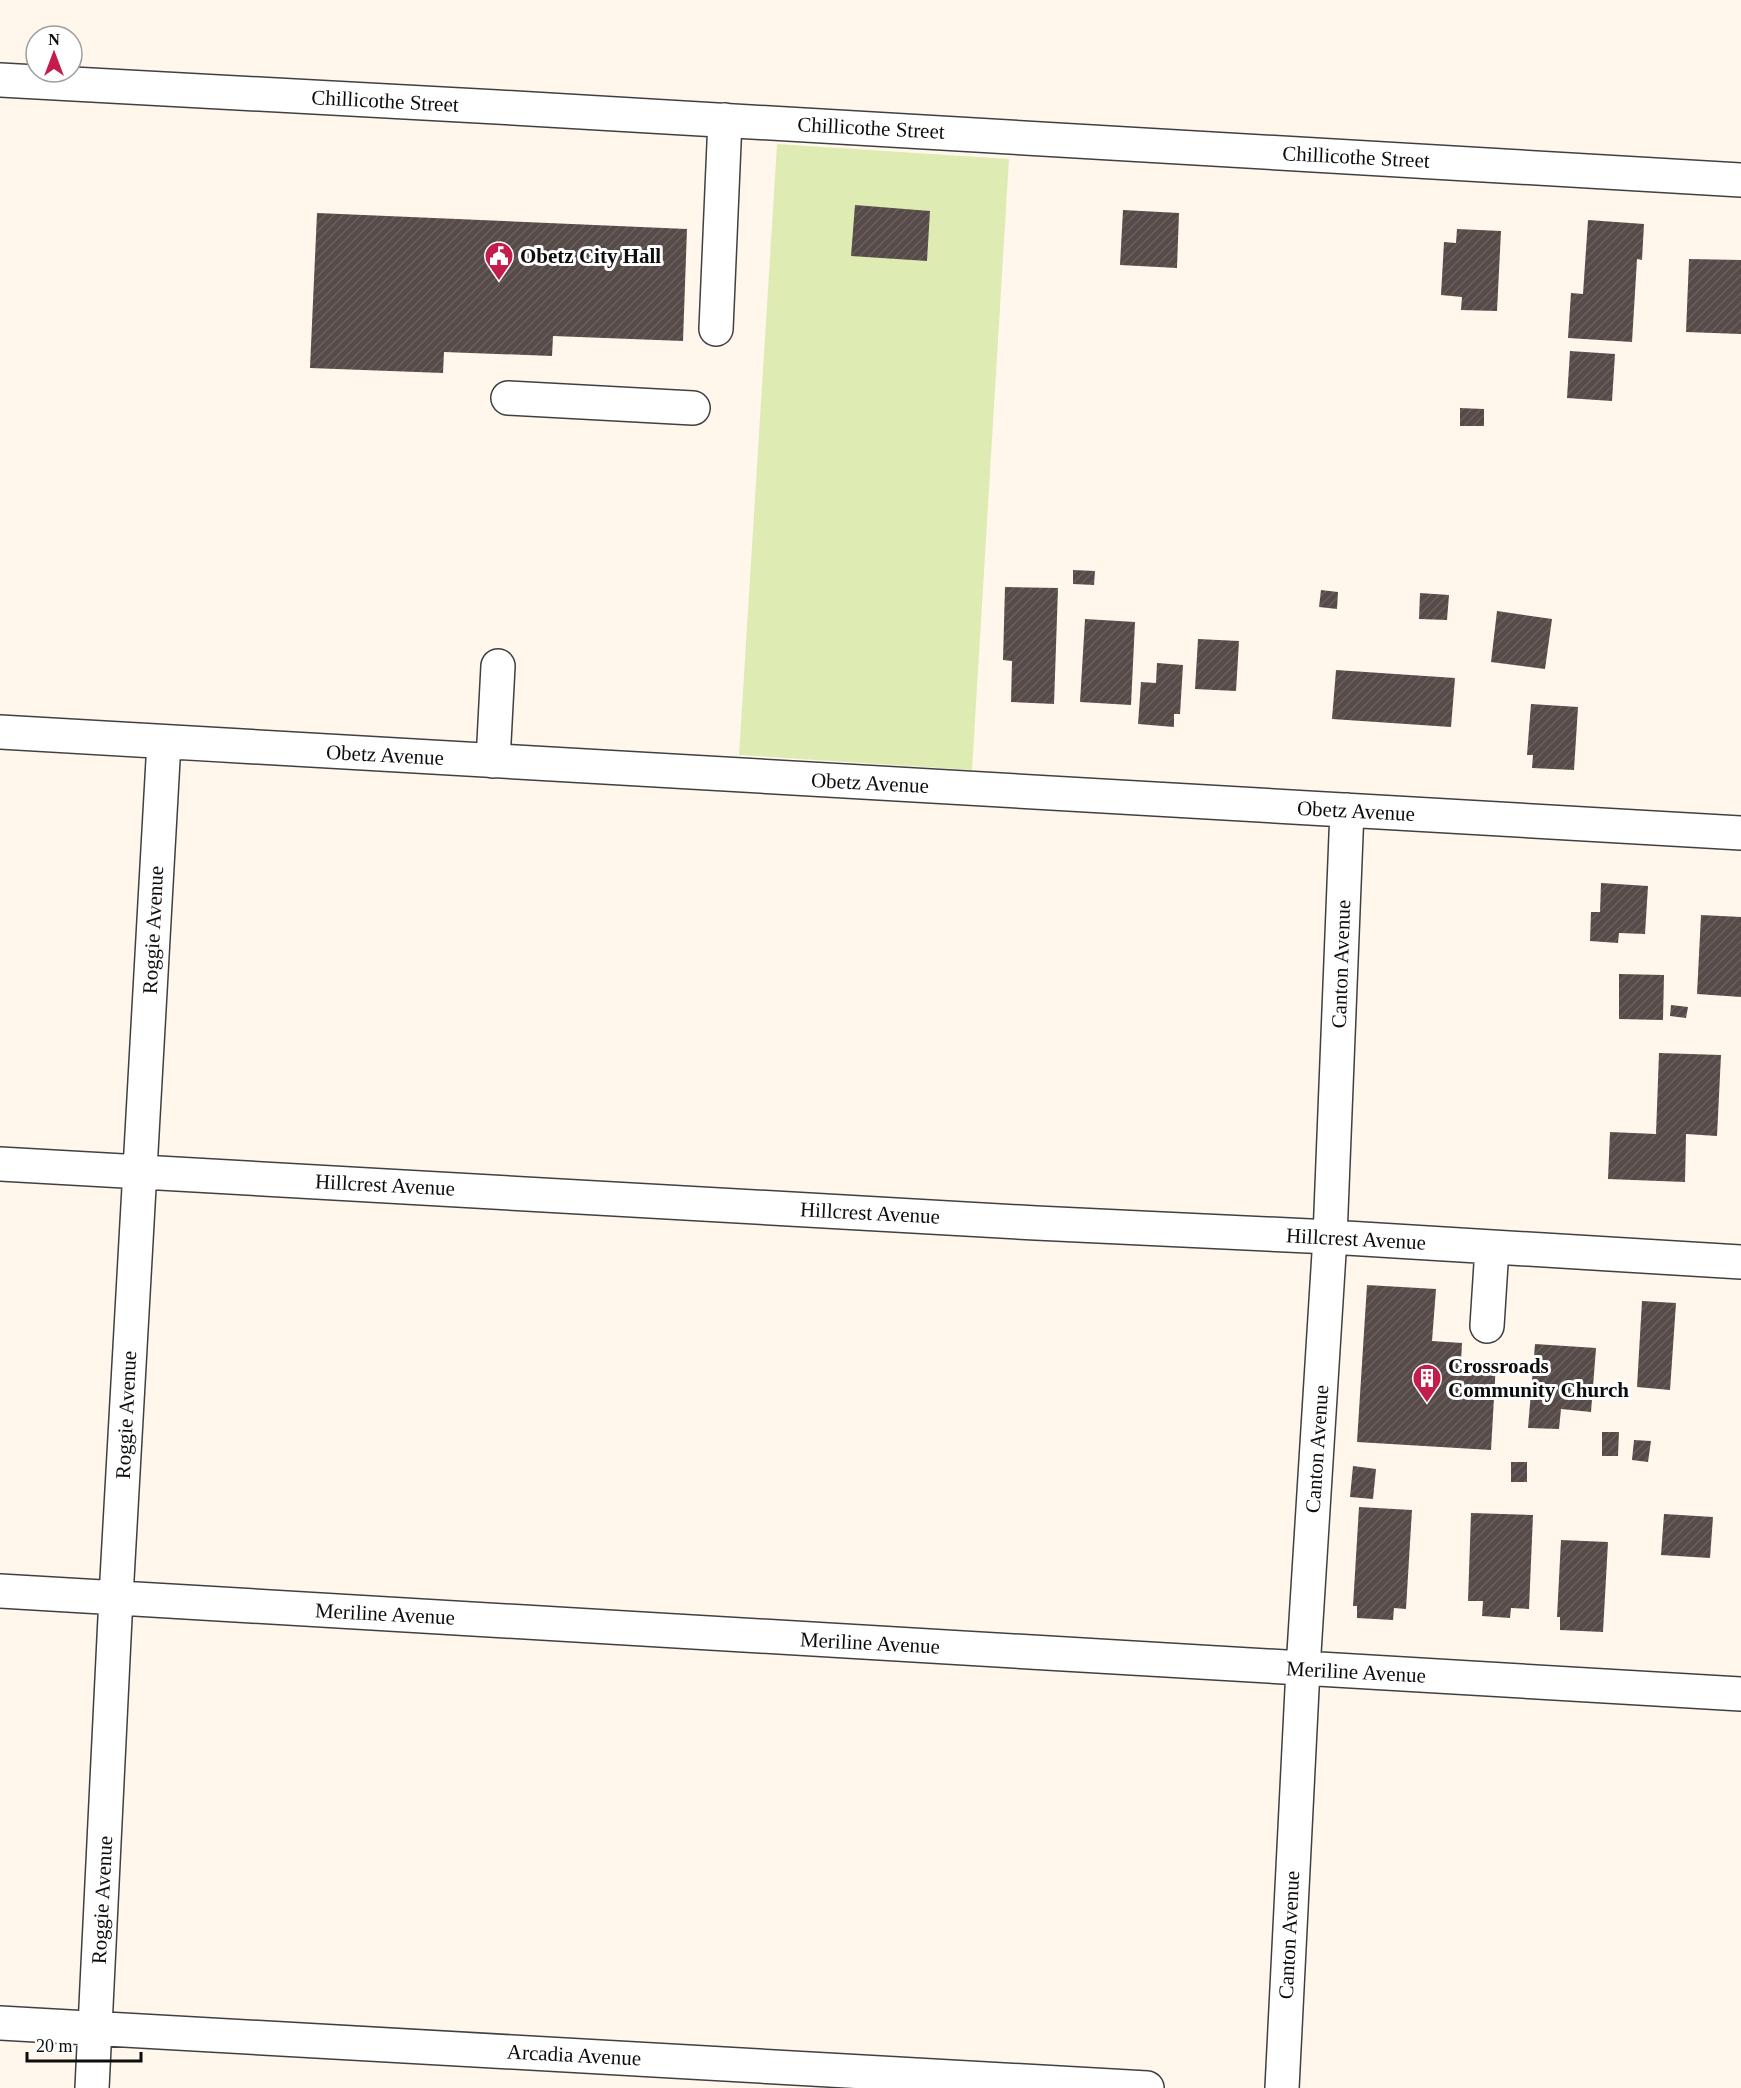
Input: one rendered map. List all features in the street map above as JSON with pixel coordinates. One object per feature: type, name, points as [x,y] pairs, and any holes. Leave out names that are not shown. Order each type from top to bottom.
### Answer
[{"type":"street","name":"Chillicothe Street","points":[[0,80],[1741,180]]},
{"type":"street","points":[[716,329],[725,120]]},
{"type":"street","points":[[508,398],[693,408]]},
{"type":"street","points":[[493,761],[498,666]]},
{"type":"street","name":"Obetz Avenue","points":[[0,732],[1741,833]]},
{"type":"street","name":"Roggie Avenue","points":[[92,2088],[116,1598],[164,742]]},
{"type":"street","name":"Canton Avenue","points":[[1282,2088],[1303,1669],[1330,1237],[1347,810]]},
{"type":"street","name":"Hillcrest Avenue","points":[[0,1164],[1330,1237],[1741,1262]]},
{"type":"street","points":[[1487,1326],[1492,1248]]},
{"type":"street","name":"Meriline Avenue","points":[[0,1590],[1741,1694]]},
{"type":"street","name":"Arcadia Avenue","points":[[0,2023],[1147,2088]]},
{"type":"green space","points":[[777,144],[1009,159],[972,770],[739,755]]},
{"type":"building","points":[[855,205],[930,211],[927,261],[851,256]]},
{"type":"building","points":[[1123,210],[1179,213],[1177,268],[1120,265]]},
{"type":"building","name":"Obetz City Hall","points":[[317,213],[687,229],[683,341],[553,336],[552,356],[444,352],[443,373],[310,368]]},
{"type":"building","points":[[1588,220],[1644,224],[1642,260],[1637,259],[1632,342],[1568,338],[1571,293],[1583,294]]},
{"type":"building","points":[[1457,229],[1501,231],[1497,311],[1461,310],[1462,297],[1441,295],[1444,242],[1456,243]]},
{"type":"building","points":[[1689,259],[1741,260],[1741,334],[1686,332]]},
{"type":"building","points":[[1570,351],[1615,354],[1612,401],[1567,398]]},
{"type":"building","points":[[1460,408],[1484,409],[1484,426],[1460,426]]},
{"type":"building","points":[[1073,570],[1095,571],[1094,585],[1073,584]]},
{"type":"building","points":[[1005,587],[1058,588],[1054,704],[1011,702],[1012,661],[1003,660]]},
{"type":"building","points":[[1321,590],[1338,592],[1337,609],[1319,607]]},
{"type":"building","points":[[1420,593],[1449,595],[1447,620],[1419,619]]},
{"type":"building","points":[[1497,611],[1552,619],[1545,669],[1491,662]]},
{"type":"building","points":[[1085,619],[1135,622],[1131,705],[1080,702]]},
{"type":"building","points":[[1198,639],[1239,641],[1236,691],[1195,689]]},
{"type":"building","points":[[1157,663],[1183,665],[1180,714],[1174,714],[1174,727],[1138,724],[1141,682],[1156,683]]},
{"type":"building","points":[[1336,670],[1455,678],[1451,727],[1332,719]]},
{"type":"building","points":[[1531,704],[1578,707],[1574,770],[1532,768],[1533,755],[1527,755]]},
{"type":"building","points":[[1601,883],[1648,886],[1645,934],[1619,933],[1618,943],[1590,941],[1591,912],[1600,912]]},
{"type":"building","points":[[1701,915],[1741,917],[1741,997],[1697,994]]},
{"type":"building","points":[[1619,974],[1664,975],[1663,1020],[1619,1019]]},
{"type":"building","points":[[1671,1005],[1688,1007],[1686,1018],[1670,1016]]},
{"type":"building","points":[[1659,1053],[1721,1055],[1717,1136],[1686,1134],[1685,1182],[1608,1179],[1610,1132],[1656,1134]]},
{"type":"building","name":"Crossroads Community Church","points":[[1367,1285],[1436,1289],[1432,1341],[1462,1343],[1461,1362],[1496,1363],[1491,1450],[1357,1442]]},
{"type":"building","points":[[1642,1301],[1676,1303],[1670,1390],[1637,1387]]},
{"type":"building","points":[[1535,1344],[1596,1348],[1591,1412],[1561,1409],[1559,1429],[1528,1428]]},
{"type":"building","points":[[1602,1432],[1619,1432],[1618,1456],[1602,1456]]},
{"type":"building","points":[[1634,1440],[1651,1441],[1648,1462],[1632,1460]]},
{"type":"building","points":[[1511,1462],[1527,1462],[1527,1482],[1511,1482]]},
{"type":"building","points":[[1353,1466],[1376,1469],[1373,1499],[1350,1497]]},
{"type":"building","points":[[1359,1507],[1412,1510],[1406,1609],[1394,1608],[1393,1620],[1357,1618],[1357,1606],[1353,1606]]},
{"type":"building","points":[[1471,1513],[1533,1515],[1529,1609],[1511,1608],[1510,1618],[1482,1616],[1483,1601],[1468,1601]]},
{"type":"building","points":[[1664,1514],[1713,1517],[1710,1558],[1661,1555]]},
{"type":"building","points":[[1561,1540],[1608,1542],[1603,1632],[1560,1630],[1560,1617],[1557,1617]]},
{"type":"place","name":"Obetz City Hall","points":[[499,282]]},
{"type":"place","name":"Crossroads Community Church","points":[[1427,1404]]}]
